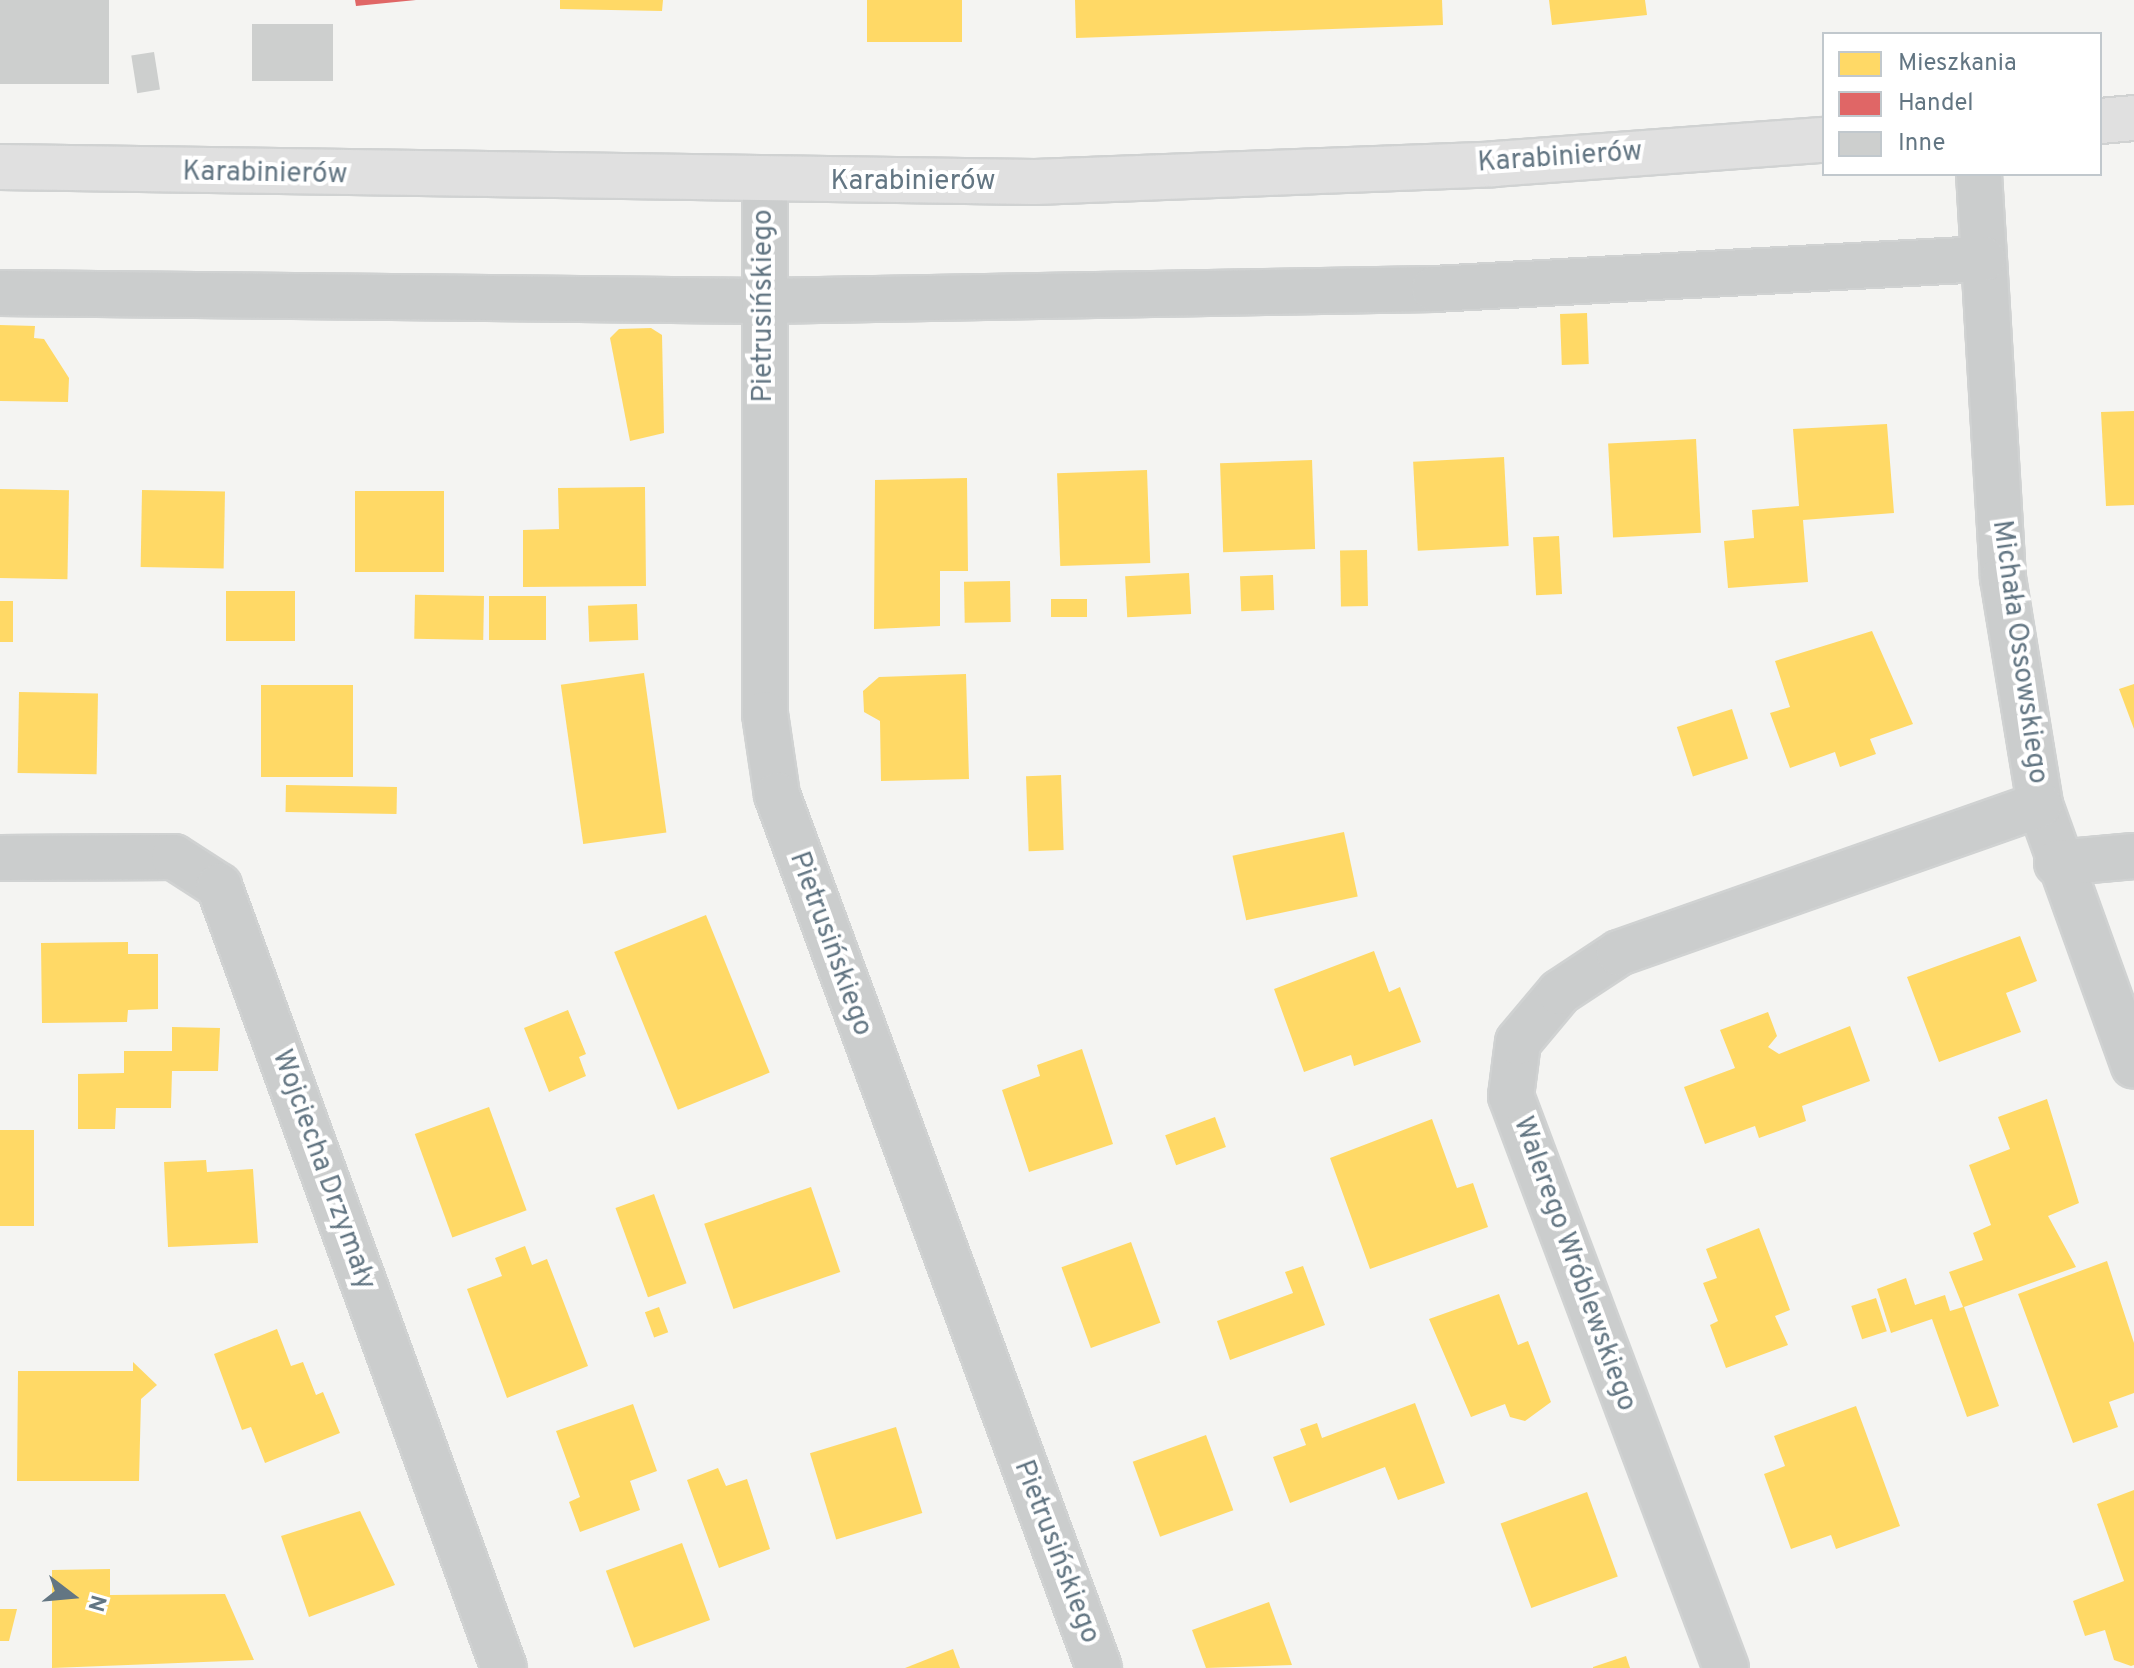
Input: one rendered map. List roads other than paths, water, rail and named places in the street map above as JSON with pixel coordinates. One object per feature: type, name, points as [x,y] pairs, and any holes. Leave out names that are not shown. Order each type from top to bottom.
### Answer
[{"type":"main road","points":[[2102,121],[2134,118]]},
{"type":"main road","name":"Karabinierów","points":[[0,167],[765,182],[1035,182],[1494,164],[1822,140]]},
{"type":"street","name":"Michała Ossowskiego","points":[[1979,176],[2003,578],[2040,805],[2057,863],[2134,1066]]},
{"type":"street","name":"Pietrusińskiego","points":[[765,182],[765,714],[777,795],[1099,1668]]},
{"type":"street","points":[[0,293],[764,301],[1434,289],[1983,259]]},
{"type":"street","name":"Walerego Wróblewskiego","points":[[1726,1668],[1511,1096],[1518,1042],[1560,992],[1619,953],[2040,805]]},
{"type":"street","points":[[2057,863],[2134,856]]},
{"type":"street","name":"Wojciecha Drzymały","points":[[0,858],[174,857],[219,886],[504,1668]]}]
